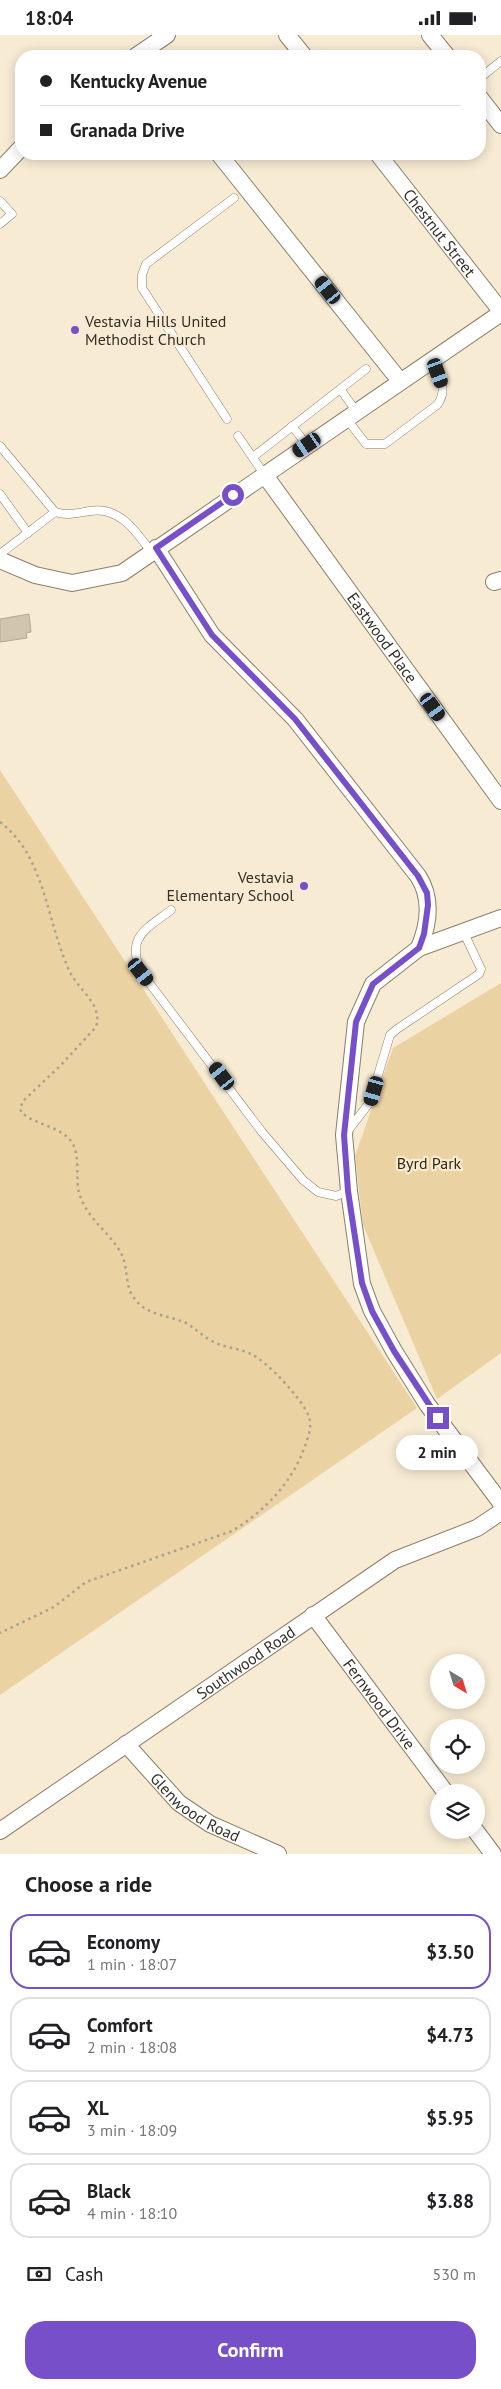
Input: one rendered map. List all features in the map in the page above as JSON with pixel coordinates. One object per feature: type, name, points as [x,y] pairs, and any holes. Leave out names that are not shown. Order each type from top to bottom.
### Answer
[{"type":"street","points":[[147,50],[167,35]]},
{"type":"street","points":[[287,35],[299,50]]},
{"type":"street","points":[[430,35],[442,50]]},
{"type":"street","points":[[486,104],[499,118]]},
{"type":"street","points":[[0,169],[15,154]]},
{"type":"street","points":[[224,160],[400,381]]},
{"type":"street","name":"Chestnut Street","points":[[383,160],[501,312]]},
{"type":"street","points":[[0,560],[35,575],[72,583],[122,573],[501,312]]},
{"type":"street","name":"Eastwood Place","points":[[264,475],[501,801]]},
{"type":"street","points":[[154,550],[212,635],[295,719],[418,876],[427,893],[428,905],[426,925],[419,948]]},
{"type":"street","points":[[501,918],[419,948],[373,984],[356,1022],[344,1135],[348,1191],[362,1283],[372,1311],[427,1404],[501,1503]]},
{"type":"street","name":"Southwood Road","points":[[0,1831],[395,1560],[477,1528],[501,1512]]},
{"type":"street","name":"Fernwood Drive","points":[[313,1615],[439,1784]]},
{"type":"street","name":"Glenwood Road","points":[[126,1744],[179,1803],[210,1824],[278,1854]]},
{"type":"street","points":[[482,1839],[493,1854]]},
{"type":"lane","points":[[486,73],[501,61]]},
{"type":"lane","points":[[227,419],[142,288],[142,275],[146,264],[234,198]]},
{"type":"lane","points":[[0,201],[12,214],[0,224]]},
{"type":"lane","points":[[340,390],[366,444],[385,444],[437,405],[443,398],[444,387],[433,358]]},
{"type":"lane","points":[[253,457],[366,369]]},
{"type":"lane","points":[[292,426],[307,445]]},
{"type":"lane","points":[[238,436],[264,475]]},
{"type":"lane","points":[[0,446],[55,512],[64,515],[101,509],[117,515],[134,528],[154,550]]},
{"type":"lane","points":[[0,494],[28,533]]},
{"type":"lane","points":[[0,554],[55,512]]},
{"type":"lane","points":[[172,910],[148,927],[136,940],[134,956],[141,972],[262,1131],[303,1180],[318,1192],[336,1196],[348,1191]]},
{"type":"lane","points":[[344,1135],[370,1102],[390,1035],[479,974],[480,969],[464,933]]},
{"type":"path","points":[[0,823],[23,847],[32,863],[54,930],[72,974],[96,1008],[98,1019],[96,1027],[66,1060],[23,1101],[20,1109],[22,1113],[55,1130],[71,1142],[75,1150],[76,1180],[85,1207],[122,1254],[132,1296],[139,1305],[150,1312],[192,1326],[211,1341],[226,1348],[250,1353],[262,1360],[273,1370],[306,1411],[310,1419],[310,1428],[299,1462],[281,1490],[245,1523],[232,1531],[86,1582],[54,1607],[0,1633]]},
{"type":"green space","points":[[0,770],[417,1408],[0,1695]]},
{"type":"green space","name":"Byrd Park","points":[[501,983],[501,1353],[437,1399],[363,1225],[355,1156],[393,1048]]},
{"type":"building","points":[[29,614],[31,632],[26,633],[27,638],[0,642],[0,619]]},
{"type":"place","name":"Vestavia Hills United Methodist Church","points":[[75,330]]},
{"type":"place","name":"Vestavia Elementary School","points":[[304,886]]},
{"type":"route","points":[[233,495],[156,548],[212,635],[295,719],[418,876],[427,893],[426,925],[419,948],[373,984],[356,1022],[344,1135],[348,1191],[362,1283],[372,1311],[394,1351],[427,1404],[438,1418]]}]
